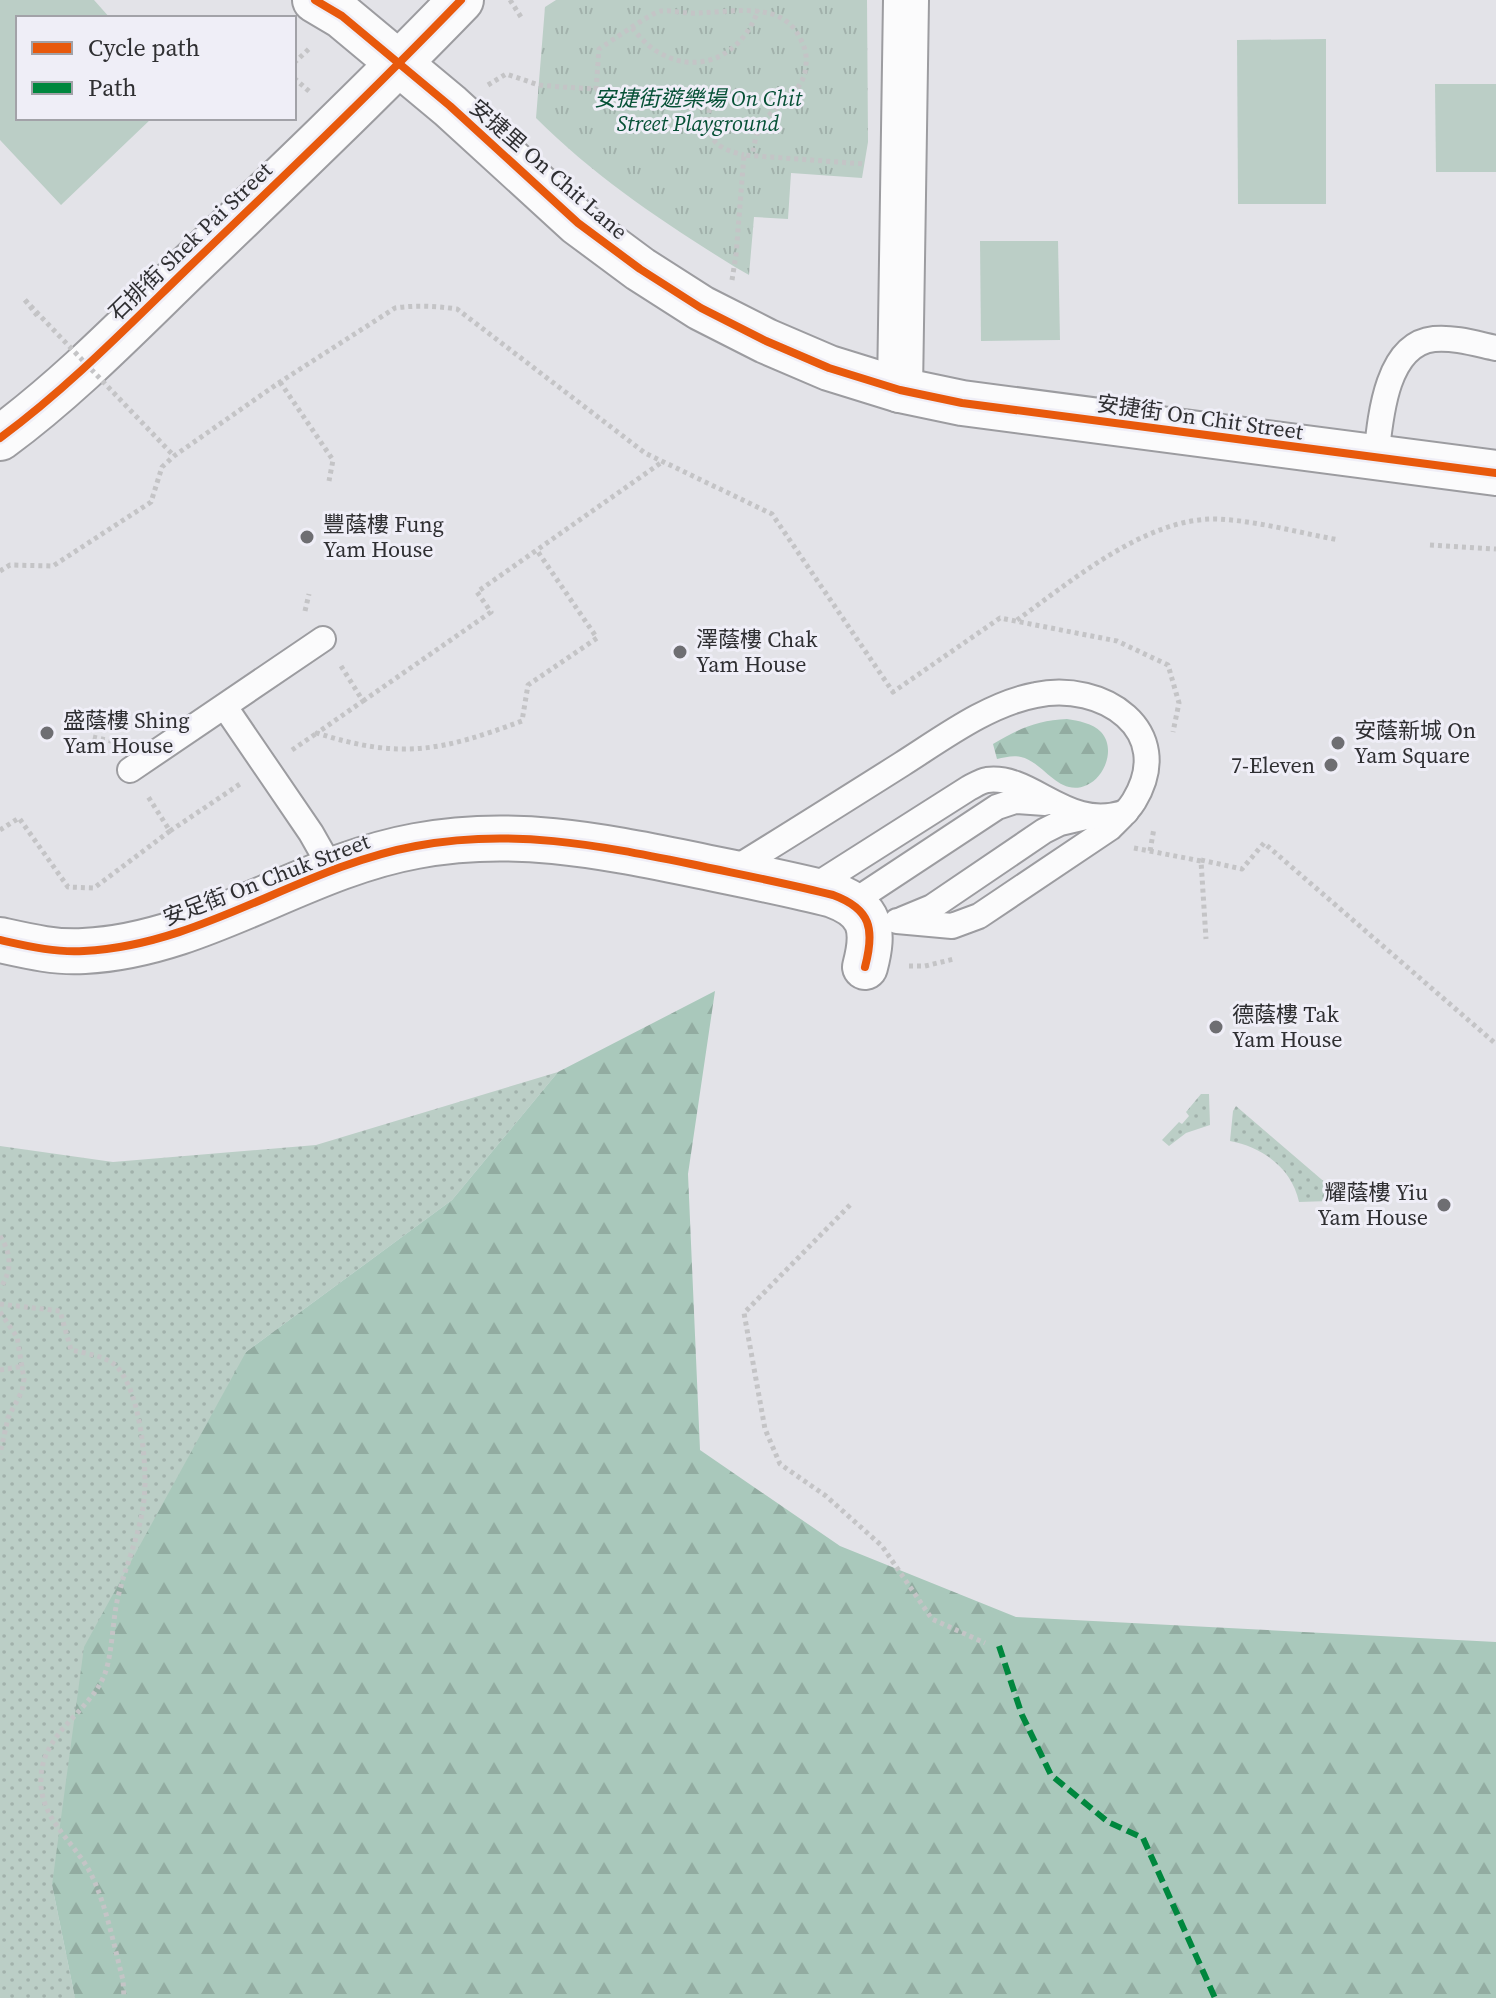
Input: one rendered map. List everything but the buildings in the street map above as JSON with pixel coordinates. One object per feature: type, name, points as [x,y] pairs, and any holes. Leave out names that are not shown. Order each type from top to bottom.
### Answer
[{"type":"street","name":"安捷里 On Chit Lane","points":[[315,0],[342,16],[450,106],[578,223],[640,269],[701,308],[766,341],[829,368],[900,390]]},
{"type":"street","name":"石排街 Shek Pai Street","points":[[0,438],[55,395],[461,0]]},
{"type":"street","points":[[900,390],[906,0]]},
{"type":"street","name":"安捷街 On Chit Street","points":[[900,390],[962,403],[1496,473]]},
{"type":"street","name":"安足街 On Chuk Street","points":[[0,940],[82,952],[159,940],[193,929],[366,856],[463,838],[515,837],[629,851],[810,889],[871,929]]},
{"type":"lane","points":[[1376,459],[1387,388],[1403,356],[1417,344],[1433,339],[1496,348]]},
{"type":"lane","points":[[130,770],[323,639]]},
{"type":"lane","points":[[730,872],[967,723],[1017,699],[1063,691],[1085,694],[1106,701],[1136,727],[1145,744],[1146,764],[1136,799],[1096,839],[979,916],[952,926],[871,929]]},
{"type":"lane","points":[[225,707],[311,833],[332,870]]},
{"type":"lane","points":[[810,889],[985,780],[1014,784],[1059,806],[1092,816]]},
{"type":"lane","points":[[871,929],[997,807],[1015,801],[1059,806]]},
{"type":"lane","points":[[871,929],[932,907],[1044,831],[1077,817],[1104,817],[1126,812]]},
{"type":"path","points":[[510,0],[521,17]]},
{"type":"path","points":[[596,90],[599,49],[660,10],[699,13],[758,10],[786,18],[797,29],[805,47],[807,64],[803,81],[792,96],[773,111],[758,132],[752,155]]},
{"type":"path","points":[[632,28],[660,54],[693,62],[720,58],[752,28],[758,10]]},
{"type":"path","points":[[506,74],[539,85],[710,96],[709,125],[714,140],[721,148],[744,155],[877,165]]},
{"type":"path","points":[[735,267],[744,155]]},
{"type":"path","points":[[39,318],[25,300],[174,456]]},
{"type":"path","points":[[0,571],[10,565],[53,566],[151,502],[162,467],[174,456],[280,382],[395,308],[416,305],[457,309],[645,453],[772,514],[893,692],[1000,618],[1117,641],[1168,665],[1179,703],[1173,733]]},
{"type":"path","points":[[280,382],[333,460],[329,481]]},
{"type":"path","points":[[536,549],[597,638],[528,685],[522,721],[448,746],[422,749],[388,749],[352,744],[317,733],[491,612],[477,592],[536,549],[662,462]]},
{"type":"path","points":[[1016,621],[1098,563],[1161,529],[1195,520],[1247,523],[1339,540]]},
{"type":"path","points":[[1430,545],[1496,549]]},
{"type":"path","points":[[309,594],[305,612],[363,701]]},
{"type":"path","points":[[93,737],[111,741],[124,733]]},
{"type":"path","points":[[0,830],[19,818],[68,887],[94,888],[170,831],[111,741]]},
{"type":"path","points":[[1150,851],[1156,821]]},
{"type":"path","points":[[1201,859],[1242,869],[1264,843],[1496,1044]]},
{"type":"path","points":[[850,1205],[744,1313],[765,1429],[780,1464],[826,1496],[882,1546],[932,1619],[985,1643]]},
{"type":"path","points":[[0,1236],[10,1255],[8,1277],[0,1289]]},
{"type":"path","points":[[0,1304],[60,1311],[71,1350],[114,1363],[135,1401],[144,1468],[144,1501],[119,1593],[109,1660],[97,1689],[84,1708],[65,1724],[52,1744],[41,1774],[43,1803],[53,1823],[93,1878],[123,1980],[124,1998]]},
{"type":"path","points":[[0,1312],[17,1337],[24,1366],[22,1391],[8,1418],[0,1454]]},
{"type":"path","points":[[0,1370],[24,1366]]},
{"type":"green space","points":[[0,0],[94,0],[108,16],[16,16],[16,120],[150,120],[61,205],[0,140]]},
{"type":"green space","name":"安捷街遊樂場 On Chit Street Playground","points":[[556,0],[867,0],[868,142],[862,178],[791,173],[788,219],[754,217],[749,275],[735,267],[631,198],[582,160],[536,118],[545,7]]},
{"type":"green space","points":[[1326,39],[1326,204],[1238,204],[1237,40]]},
{"type":"green space","points":[[1435,84],[1496,84],[1496,172],[1436,172]]},
{"type":"green space","points":[[980,241],[1058,241],[1060,340],[981,341]]},
{"type":"green space","points":[[1067,719],[1094,726],[1108,746],[1103,769],[1087,785],[1068,787],[1021,757],[997,759],[993,744],[1037,723]]},
{"type":"green space","points":[[715,991],[688,1174],[700,1450],[840,1546],[1016,1617],[1496,1642],[1496,1998],[75,1998],[52,1885],[84,1647],[246,1352],[452,1200],[558,1072]]},
{"type":"green space","points":[[558,1072],[452,1200],[246,1352],[52,1885],[75,1998],[0,1998],[0,1146],[113,1162],[316,1145]]},
{"type":"green space","points":[[1201,1094],[1209,1094],[1210,1125],[1186,1133],[1169,1146],[1162,1140],[1189,1116],[1186,1112]]},
{"type":"green space","points":[[1236,1106],[1335,1191],[1329,1201],[1299,1202],[1290,1179],[1274,1161],[1253,1148],[1230,1141]]},
{"type":"marked path","points":[[999,1646],[1022,1715],[1051,1775],[1108,1822],[1143,1838],[1215,1998]]},
{"type":"cycle path","points":[[315,0],[342,16],[450,106],[578,223],[640,269],[701,308],[829,368],[900,390],[962,403],[1496,473]]},
{"type":"cycle path","points":[[0,438],[50,398],[120,334],[461,0]]},
{"type":"cycle path","points":[[0,940],[63,951],[128,946],[211,921],[373,856],[451,841],[520,839],[622,851],[833,895],[855,907],[867,922],[870,942],[865,967]]},
{"type":"place","name":"豐蔭樓 Fung Yam House","points":[[307,537]]},
{"type":"place","name":"澤蔭樓 Chak Yam House","points":[[680,652]]},
{"type":"place","name":"盛蔭樓 Shing Yam House","points":[[47,733]]},
{"type":"place","name":"安蔭新城 On Yam Square","points":[[1338,743]]},
{"type":"place","name":"7-Eleven","points":[[1331,765]]},
{"type":"place","name":"德蔭樓 Tak Yam House","points":[[1216,1027]]},
{"type":"place","name":"耀蔭樓 Yiu Yam House","points":[[1444,1205]]}]
